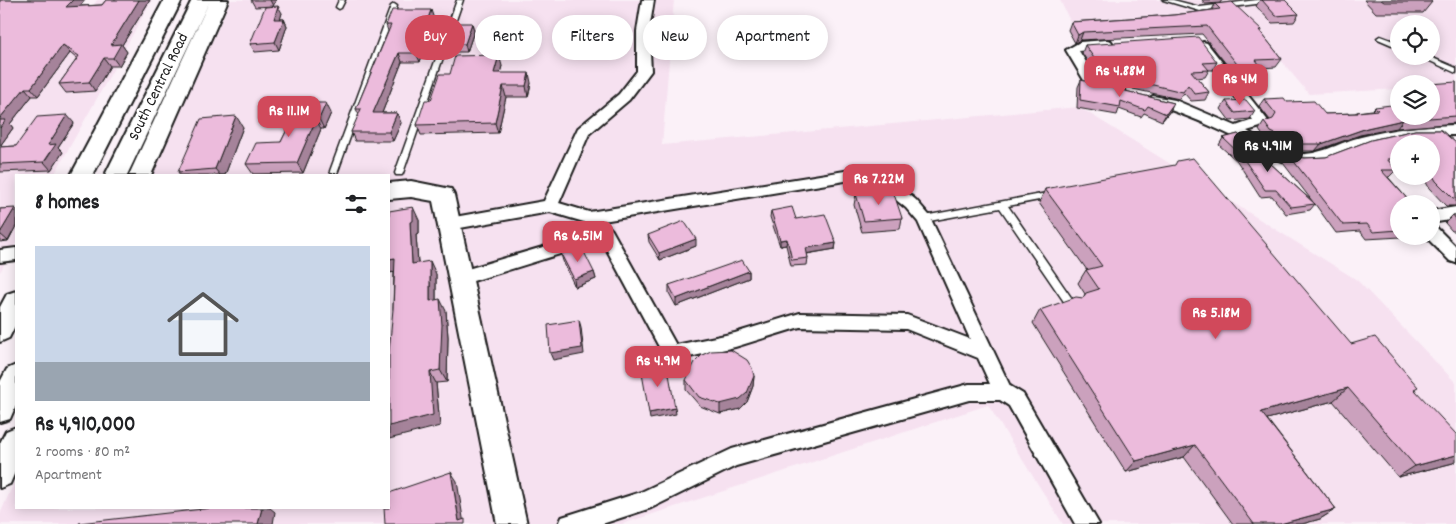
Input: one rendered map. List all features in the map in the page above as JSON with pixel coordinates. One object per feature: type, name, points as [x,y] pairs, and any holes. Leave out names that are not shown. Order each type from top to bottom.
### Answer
[{"type":"street","points":[[83,174],[173,0]]},
{"type":"street","name":"South Central Road","points":[[116,174],[201,0]]},
{"type":"street","name":"South Central Road","points":[[140,174],[219,0]]},
{"type":"street","points":[[550,206],[583,131],[624,97],[644,71],[643,31],[648,0]]},
{"type":"street","points":[[1189,39],[1198,39],[1262,122],[1242,128],[1236,132]]},
{"type":"street","points":[[1117,44],[1080,46],[1072,50],[1090,79],[1113,91],[1170,103],[1236,132],[1278,155],[1299,159],[1320,158],[1360,142],[1408,131],[1456,130]]},
{"type":"street","points":[[588,218],[851,175],[884,182],[911,204],[924,219],[1003,392]]},
{"type":"street","points":[[394,182],[411,189],[443,195],[512,524]]},
{"type":"street","points":[[449,224],[550,206],[588,218],[606,234],[671,353],[735,340],[800,320],[907,322],[984,352]]},
{"type":"street","points":[[1440,216],[1456,213]]},
{"type":"street","points":[[460,278],[606,234]]},
{"type":"street","points":[[1440,241],[1456,257]]},
{"type":"street","points":[[0,256],[15,254]]},
{"type":"street","points":[[0,332],[15,303]]},
{"type":"street","points":[[0,410],[15,380]]},
{"type":"street","points":[[570,524],[644,502],[732,458],[969,392],[1003,392],[1016,400],[1084,520],[1090,524]]},
{"type":"street","points":[[0,474],[15,442]]},
{"type":"lane","points":[[339,7],[342,0]]},
{"type":"lane","points":[[394,182],[460,0]]},
{"type":"lane","points":[[1166,0],[1200,9],[1272,0]]},
{"type":"lane","points":[[334,171],[394,6]]},
{"type":"lane","points":[[1380,38],[1390,42]]},
{"type":"lane","points":[[1440,64],[1456,71]]},
{"type":"lane","points":[[924,219],[1059,194]]},
{"type":"lane","points":[[1002,204],[1072,306]]},
{"type":"shaded area","points":[[97,0],[152,0],[55,174],[15,174],[15,245],[0,272],[0,51],[90,11]]},
{"type":"shaded area","points":[[231,0],[674,0],[673,15],[643,15],[643,60],[669,60],[662,145],[1079,107],[1357,280],[1456,383],[1456,524],[1063,524],[988,405],[622,524],[0,524],[0,514],[15,480],[15,509],[390,509],[390,174],[151,174]]},
{"type":"shaded area","points":[[1060,0],[1456,0],[1456,85],[1440,86],[1440,75],[1390,75],[1390,90],[1309,94],[1253,27],[1077,36]]},
{"type":"building","points":[[0,0],[73,0],[66,7],[102,5],[106,0],[139,0],[111,45],[121,44],[113,58],[104,58],[89,82],[59,84],[79,56],[63,45],[31,88],[25,88],[0,118]]},
{"type":"building","points":[[1262,0],[1285,0],[1299,14],[1276,16]]},
{"type":"building","points":[[1381,0],[1430,0],[1432,2],[1384,2]]},
{"type":"building","points":[[1232,2],[1262,30],[1259,30],[1282,59],[1256,60],[1265,72],[1244,73],[1207,26],[1083,32],[1078,35],[1071,22],[1174,15],[1220,9],[1215,4]]},
{"type":"building","points":[[278,6],[274,19],[284,19],[275,42],[250,44],[265,7]]},
{"type":"building","points":[[392,10],[431,10],[429,15],[405,15],[405,53],[399,53],[373,113],[397,113],[389,132],[351,132],[361,109],[356,109],[391,25],[386,25]]},
{"type":"building","points":[[465,23],[472,23],[465,44]]},
{"type":"building","points":[[1198,37],[1217,62],[1203,63],[1209,70],[1191,71],[1209,92],[1195,94],[1188,85],[1183,92],[1136,81],[1126,65],[1100,67],[1085,45]]},
{"type":"building","points":[[465,56],[475,56],[475,60],[498,60],[494,73],[529,73],[526,86],[503,86],[495,123],[417,125],[425,100],[431,100],[440,74],[450,74],[454,60],[465,60]]},
{"type":"building","points":[[1081,80],[1174,103],[1166,114],[1148,106],[1145,110],[1121,101],[1120,107],[1080,100]]},
{"type":"building","points":[[1456,82],[1456,116],[1440,117],[1440,83]]},
{"type":"building","points":[[1284,98],[1287,102],[1314,101],[1325,114],[1378,110],[1375,107],[1390,105],[1390,123],[1367,128],[1321,144],[1298,144],[1271,132],[1264,122],[1273,119],[1276,114],[1264,99]]},
{"type":"building","points":[[1246,100],[1255,111],[1235,113],[1226,101]]},
{"type":"building","points":[[300,103],[326,103],[319,119],[316,119],[297,163],[246,164],[256,143],[281,142]]},
{"type":"building","points":[[67,115],[48,145],[56,144],[44,162],[0,164],[0,147],[16,146],[37,117]]},
{"type":"building","points":[[236,116],[215,169],[178,172],[201,119]]},
{"type":"building","points":[[0,120],[6,120],[0,128]]},
{"type":"building","points":[[1415,130],[1441,130],[1456,143],[1456,198],[1453,198],[1440,185],[1440,135],[1393,135]]},
{"type":"building","points":[[1238,134],[1315,204],[1291,207],[1276,190],[1265,190],[1241,155],[1223,138]]},
{"type":"building","points":[[1390,136],[1390,159],[1387,159],[1390,163],[1390,170],[1381,170],[1390,180],[1390,185],[1395,185],[1404,195],[1390,195],[1390,231],[1373,232],[1367,224],[1343,225],[1289,155],[1305,158],[1326,157],[1371,140]]},
{"type":"building","points":[[1193,158],[1351,344],[1375,337],[1418,387],[1414,389],[1456,434],[1456,455],[1415,466],[1348,388],[1261,412],[1336,509],[1280,524],[1254,524],[1195,445],[1136,461],[1040,310],[1076,297],[1083,298],[1086,293],[1099,289],[1086,270],[1102,266],[1045,189],[1175,165],[1177,161]]},
{"type":"building","points":[[893,191],[902,218],[864,221],[856,194]]},
{"type":"building","points":[[413,207],[413,221],[410,222],[412,264],[430,261],[430,301],[440,299],[442,325],[440,370],[430,372],[433,415],[390,426],[390,341],[395,258],[390,259],[390,211]]},
{"type":"building","points":[[792,207],[796,219],[825,214],[836,243],[806,248],[808,258],[792,260],[787,239],[780,240],[771,211]]},
{"type":"building","points":[[15,208],[0,233],[0,209]]},
{"type":"building","points":[[684,221],[696,239],[659,253],[648,235]]},
{"type":"building","points":[[581,246],[594,272],[574,279],[561,254]]},
{"type":"building","points":[[742,260],[749,271],[676,299],[669,285],[702,274]]},
{"type":"building","points":[[579,320],[582,348],[550,353],[548,325]]},
{"type":"building","points":[[731,350],[747,360],[752,368],[754,376],[747,393],[740,399],[720,404],[699,397],[686,380],[695,362],[702,355],[711,351]]},
{"type":"building","points":[[667,363],[675,408],[649,413],[641,368]]},
{"type":"building","points":[[451,472],[459,521],[465,519],[465,524],[385,524],[384,509],[390,509],[390,493]]},
{"type":"building","points":[[203,509],[262,509],[258,524],[79,523]]}]
